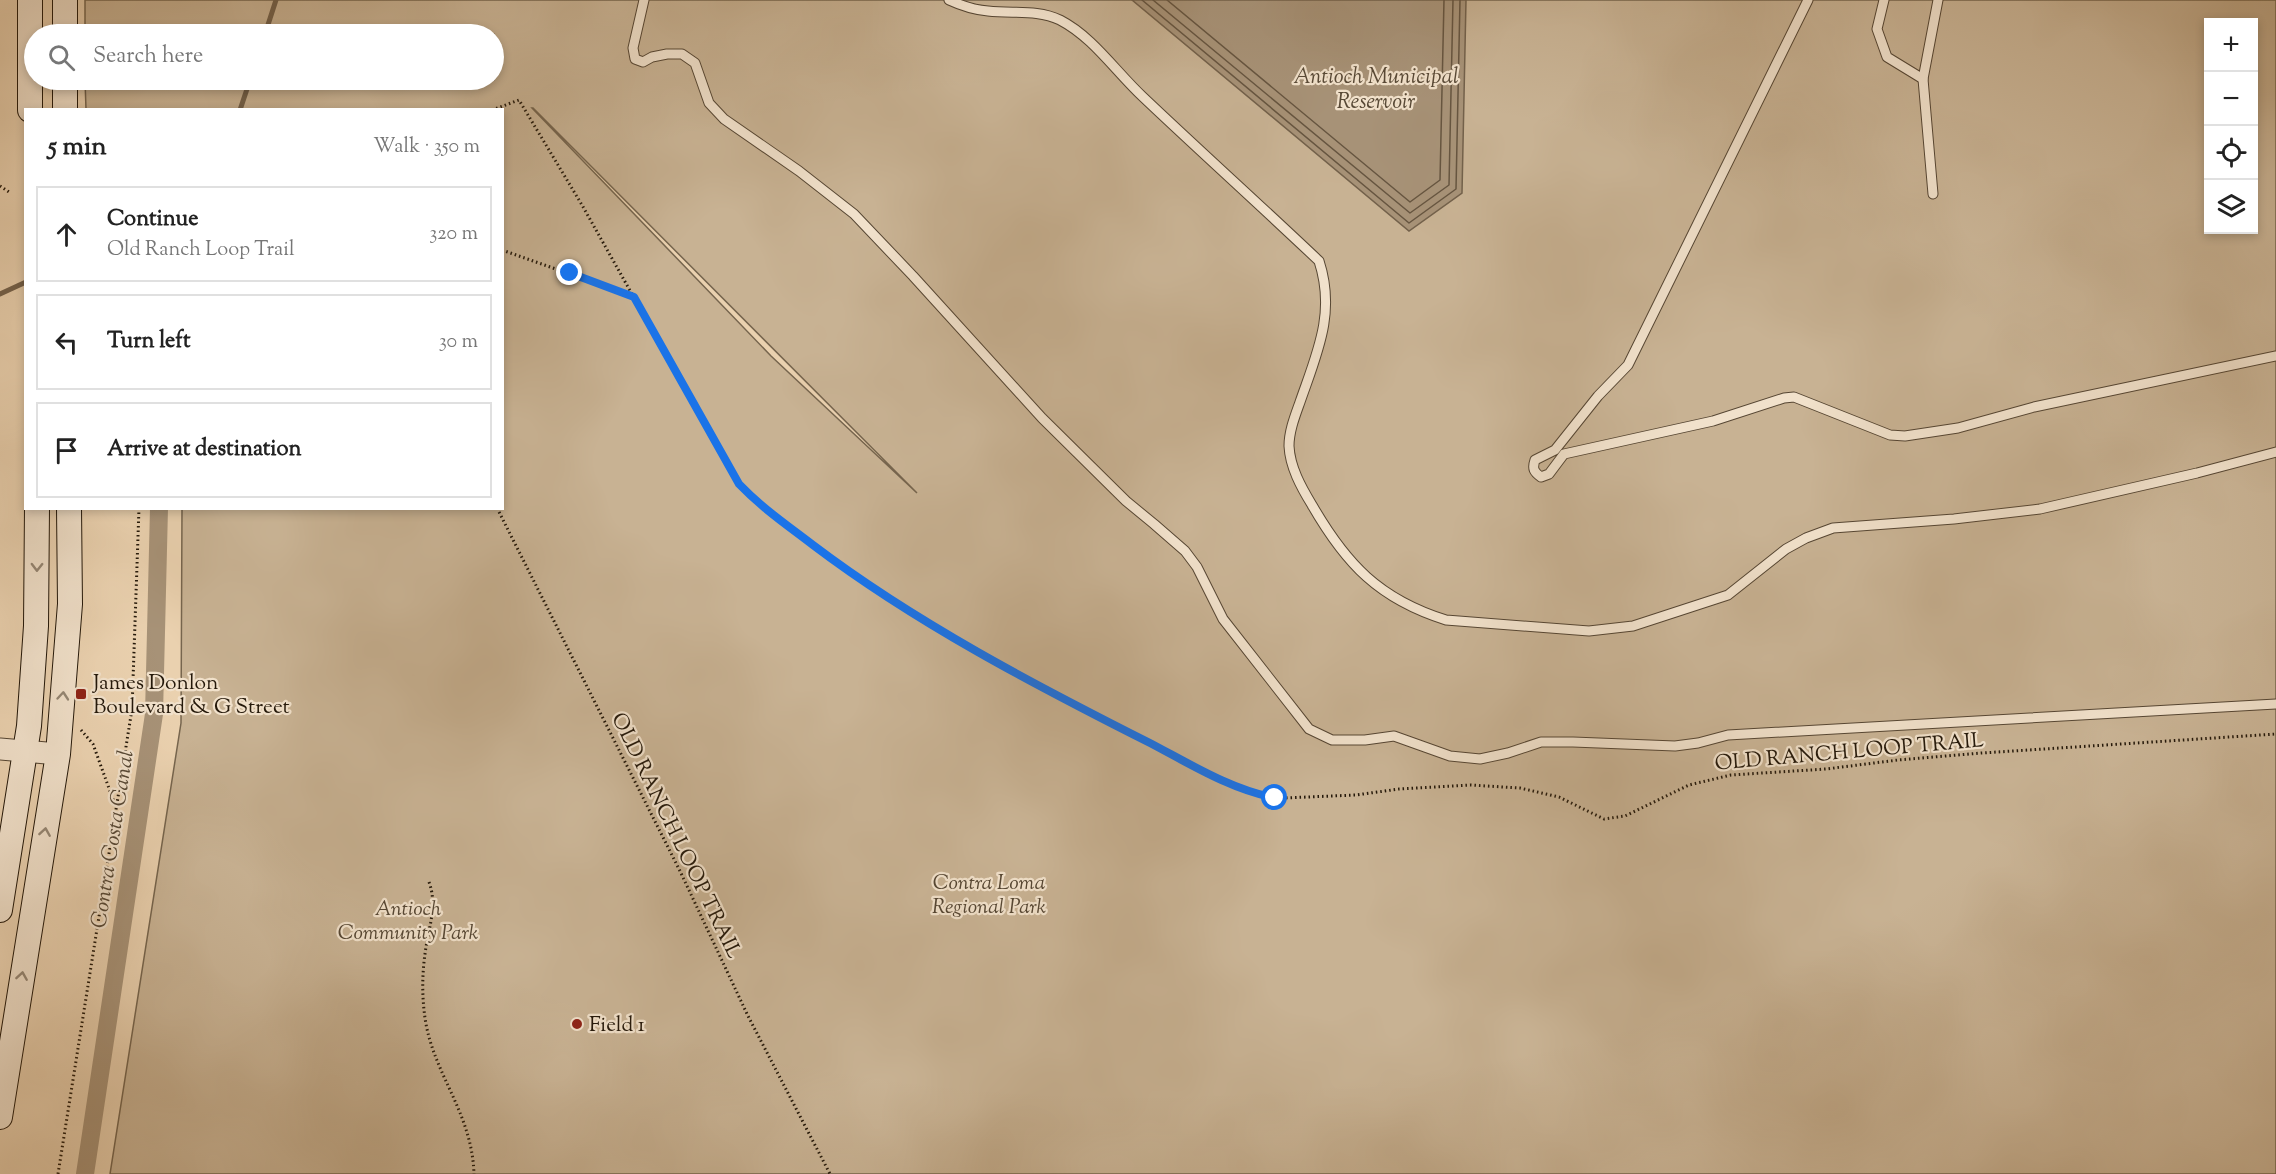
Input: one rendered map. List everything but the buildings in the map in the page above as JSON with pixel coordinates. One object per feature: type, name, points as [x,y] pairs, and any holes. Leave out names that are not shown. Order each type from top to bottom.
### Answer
[{"type":"main road","points":[[30,0],[30,24]]},
{"type":"main road","points":[[65,0],[65,24]]},
{"type":"main road","points":[[30,90],[30,108]]},
{"type":"main road","points":[[65,90],[65,108]]},
{"type":"main road","points":[[0,910],[26,751],[36,626],[37,510]]},
{"type":"main road","points":[[0,1117],[58,754],[70,604],[69,510]]},
{"type":"street","points":[[0,749],[58,754]]},
{"type":"lane","points":[[644,0],[633,48],[634,59],[643,62],[666,54],[682,54],[695,63],[709,103],[724,119],[799,171],[854,214],[1042,418],[1126,501],[1185,551],[1197,567],[1223,619],[1309,729],[1332,740],[1365,740],[1394,735],[1450,756],[1480,759],[1541,742],[1675,746],[1728,735],[2276,704]]},
{"type":"lane","points":[[949,0],[963,6],[988,11],[1044,14],[1074,29],[1086,38],[1141,96],[1319,261],[1324,276],[1327,300],[1325,325],[1322,341],[1292,424],[1289,446],[1293,467],[1328,534],[1349,561],[1385,592],[1428,615],[1446,620],[1589,631],[1633,626],[1728,595],[1786,549],[1806,538],[1833,528],[1954,519],[2040,509],[2197,473],[2276,452]]},
{"type":"lane","points":[[1808,0],[1628,364],[1555,450],[1535,460],[1533,466],[1535,473],[1541,477],[1549,474],[1564,454],[1713,421],[1784,398],[1794,397],[1890,435],[1905,436],[1958,428],[2034,407],[2276,356]]},
{"type":"lane","points":[[1884,0],[1877,29],[1887,57],[1923,79]]},
{"type":"lane","points":[[1933,194],[1923,79],[1938,0]]},
{"type":"path","name":"OLD RANCH LOOP TRAIL","points":[[497,108],[519,100],[576,195],[734,476],[758,504],[851,574],[954,637],[1062,698],[1181,760],[1227,782],[1267,797],[1334,796],[1470,785],[1520,788],[1559,797],[1604,819],[1625,816],[1697,782],[1731,775],[1826,769],[1982,753],[2276,734]]},
{"type":"path","points":[[0,186],[9,192]]},
{"type":"path","points":[[504,251],[634,297]]},
{"type":"path","points":[[58,1174],[132,710],[139,510]]},
{"type":"path","name":"OLD RANCH LOOP TRAIL","points":[[498,510],[680,871],[748,1016],[830,1174]]},
{"type":"path","points":[[60,726],[79,728],[93,744],[116,807]]},
{"type":"path","points":[[429,882],[434,901],[423,967],[425,1019],[433,1050],[466,1124],[474,1174]]},
{"type":"green space","points":[[85,0],[2276,0],[2276,1174],[110,1174],[181,723],[182,510],[504,510],[504,108],[86,108],[85,90],[504,90],[504,24],[85,24]],"holes":[[[532,108],[533,108],[917,493],[771,356]]]},
{"type":"water","name":"Antioch Municipal Reservoir","points":[[1132,0],[1466,0],[1462,193],[1409,231]]},
{"type":"waterway","points":[[268,24],[276,0]]},
{"type":"waterway","points":[[241,108],[247,90]]},
{"type":"waterway","points":[[0,294],[24,283]]},
{"type":"waterway","name":"Contra Costa Canal","points":[[85,1174],[154,714],[159,510]]},
{"type":"place","name":"James Donlon Boulevard & G Street","points":[[81,694]]},
{"type":"place","name":"Field 1","points":[[577,1024]]},
{"type":"route","points":[[570,273],[634,297],[739,484],[758,504],[784,525],[851,574],[913,613],[1062,698],[1220,779],[1255,793],[1275,798]]},
{"type":"park label","name":"Contra Loma Regional Park","points":[[989,894]]},
{"type":"park label","name":"Antioch Community Park","points":[[408,920]]}]
